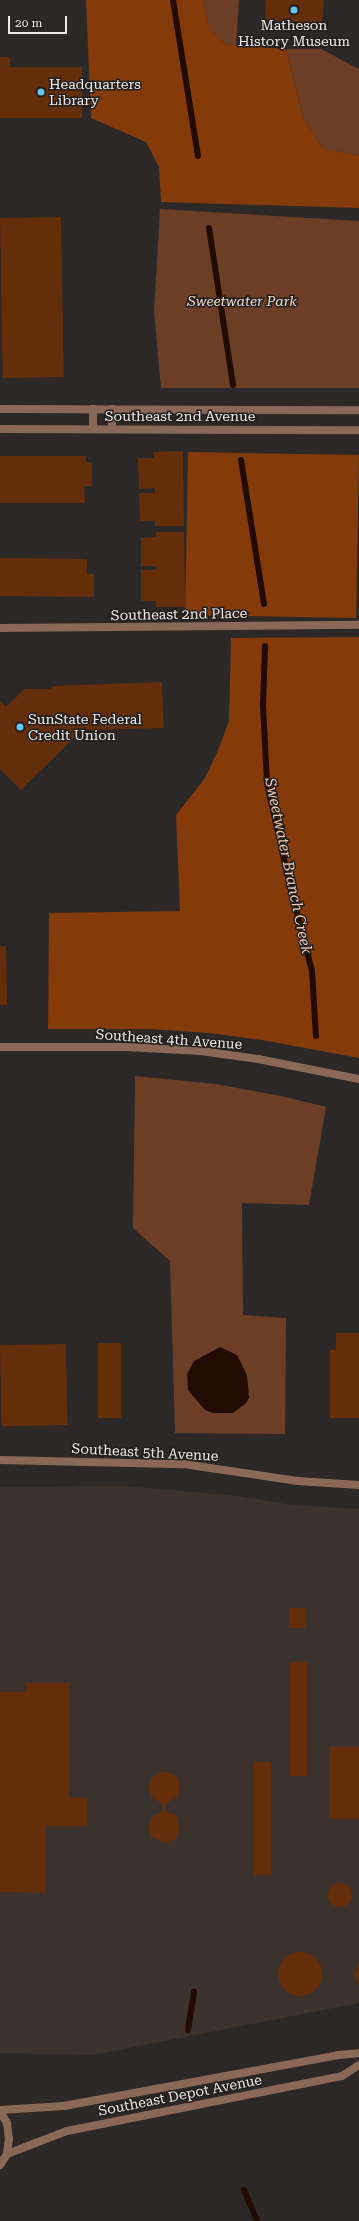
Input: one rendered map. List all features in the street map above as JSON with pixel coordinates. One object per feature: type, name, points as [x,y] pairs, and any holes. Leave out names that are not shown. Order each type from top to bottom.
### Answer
[{"type":"street","name":"Southeast 2nd Avenue","points":[[0,409],[359,410]]},
{"type":"street","points":[[93,409],[93,429]]},
{"type":"street","points":[[112,409],[112,429]]},
{"type":"street","name":"Southeast 2nd Avenue","points":[[0,429],[359,430]]},
{"type":"street","name":"Southeast 2nd Place","points":[[0,628],[359,625]]},
{"type":"street","name":"Southeast 4th Avenue","points":[[0,1046],[126,1047],[201,1051],[258,1059],[359,1079]]},
{"type":"street","name":"Southeast 5th Avenue","points":[[0,1460],[183,1464],[298,1481],[359,1485]]},
{"type":"street","name":"Southeast Depot Avenue","points":[[0,2111],[51,2108],[338,2055],[359,2053]]},
{"type":"street","name":"Southeast Depot Avenue","points":[[7,2154],[67,2131],[342,2076],[359,2065]]},
{"type":"street","points":[[0,2111],[7,2124],[9,2139],[7,2154],[0,2165]]},
{"type":"shaded area","points":[[86,0],[203,0],[210,30],[226,45],[286,49],[303,117],[323,149],[359,155],[359,208],[161,202],[159,167],[146,142],[91,118]]},
{"type":"shaded area","points":[[188,452],[359,455],[356,618],[185,615]]},
{"type":"shaded area","points":[[359,637],[359,1058],[262,1040],[209,1033],[150,1029],[48,1029],[49,913],[180,911],[176,815],[205,778],[217,753],[229,721],[231,638]]},
{"type":"shaded area","points":[[220,1347],[237,1355],[247,1375],[249,1398],[246,1403],[233,1413],[213,1413],[205,1410],[188,1390],[187,1374],[194,1361]]},
{"type":"shaded area","points":[[123,1486],[239,1496],[292,1505],[359,1509],[359,2003],[93,2055],[0,2053],[0,1487]]},
{"type":"green space","points":[[203,0],[239,0],[236,46],[226,45],[210,30]]},
{"type":"green space","points":[[286,49],[321,49],[359,69],[359,155],[323,149],[303,117]]},
{"type":"green space","name":"Sweetwater Park","points":[[160,209],[359,221],[359,388],[161,388],[154,311]]},
{"type":"green space","points":[[135,1076],[216,1084],[281,1096],[326,1107],[309,1205],[242,1203],[243,1315],[286,1318],[285,1434],[175,1433],[170,1261],[133,1228]]},
{"type":"building","name":"Matheson History Museum","points":[[266,0],[324,0],[322,24],[265,20]]},
{"type":"building","name":"Headquarters Library","points":[[0,57],[10,57],[10,67],[82,67],[82,118],[0,118]]},
{"type":"building","points":[[61,217],[64,377],[3,378],[0,218]]},
{"type":"building","points":[[183,451],[184,526],[155,526],[155,521],[140,521],[139,493],[155,493],[155,488],[139,489],[138,458],[154,458],[154,452]]},
{"type":"building","points":[[0,456],[86,456],[86,462],[92,462],[92,486],[84,486],[85,503],[0,503]]},
{"type":"building","points":[[156,532],[184,532],[185,607],[156,607],[156,601],[141,601],[141,570],[156,570],[156,566],[141,566],[141,538],[156,537]]},
{"type":"building","points":[[0,558],[87,559],[87,574],[94,574],[94,597],[0,596]]},
{"type":"building","points":[[162,682],[164,728],[82,730],[21,790],[0,769],[0,701],[6,707],[25,689],[50,689],[53,686]]},
{"type":"building","points":[[0,946],[6,946],[7,1005],[0,1005]]},
{"type":"building","points":[[336,1333],[359,1333],[359,1418],[330,1418],[330,1350],[336,1350]]},
{"type":"building","points":[[98,1343],[121,1343],[121,1418],[98,1418]]},
{"type":"building","points":[[66,1344],[67,1425],[1,1426],[0,1345]]},
{"type":"building","points":[[289,1608],[306,1608],[306,1628],[289,1628]]},
{"type":"building","points":[[290,1662],[307,1662],[307,1776],[290,1776]]},
{"type":"building","points":[[26,1683],[70,1683],[69,1798],[87,1798],[87,1826],[46,1826],[46,1893],[0,1892],[0,1692],[26,1692]]},
{"type":"building","points":[[329,1747],[359,1747],[359,1819],[329,1819]]},
{"type":"building","points":[[254,1762],[271,1762],[271,1875],[254,1875]]},
{"type":"building","points":[[160,1772],[171,1773],[179,1780],[180,1786],[178,1796],[166,1804],[166,1811],[176,1815],[180,1830],[175,1839],[165,1843],[152,1837],[148,1827],[152,1817],[163,1811],[162,1804],[152,1797],[148,1788],[152,1778]]},
{"type":"building","points":[[340,1883],[348,1887],[352,1895],[348,1903],[340,1907],[332,1903],[328,1895],[332,1887]]},
{"type":"building","points":[[300,1952],[312,1956],[318,1962],[322,1974],[318,1986],[312,1992],[300,1996],[288,1992],[282,1986],[278,1974],[282,1962],[288,1956]]},
{"type":"building","points":[[359,1963],[359,1986],[354,1975]]},
{"type":"waterway","name":"Sweetwater Branch Creek","points":[[173,0],[198,156]]},
{"type":"waterway","name":"Sweetwater Branch Creek","points":[[209,228],[233,385]]},
{"type":"waterway","name":"Sweetwater Branch Creek","points":[[241,460],[264,604]]},
{"type":"waterway","name":"Sweetwater Branch Creek","points":[[265,646],[263,706],[267,783],[290,886],[312,971],[316,1036]]},
{"type":"waterway","points":[[188,2030],[194,1991]]},
{"type":"waterway","points":[[244,2190],[257,2221]]},
{"type":"place","name":"Matheson History Museum","points":[[294,10]]},
{"type":"place","name":"Headquarters Library","points":[[41,92]]},
{"type":"place","name":"SunState Federal Credit Union","points":[[20,727]]}]
